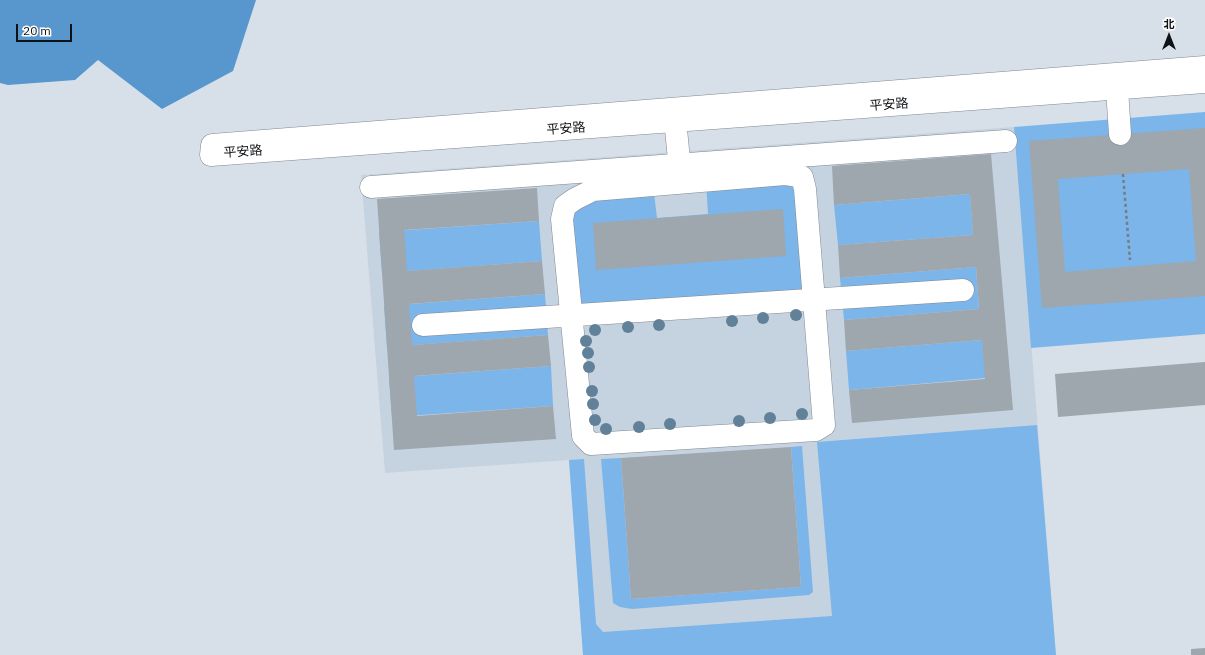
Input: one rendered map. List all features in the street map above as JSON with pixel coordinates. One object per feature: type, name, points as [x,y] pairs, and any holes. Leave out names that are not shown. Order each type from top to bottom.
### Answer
[{"type":"street","name":"平安路","points":[[675,115],[212,145],[211,155],[675,115],[1117,81],[1205,67]]},
{"type":"street","name":"平安路","points":[[1117,81],[1205,82]]},
{"type":"street","points":[[1117,81],[1120,134]]},
{"type":"street","points":[[675,115],[681,174]]},
{"type":"street","points":[[371,188],[681,174],[785,174],[802,177],[805,189],[824,415],[824,425],[816,430],[591,444],[583,436],[562,218],[565,206],[593,190],[681,174],[1006,141]]},
{"type":"street","points":[[423,326],[963,290]]},
{"type":"path","points":[[1124,174],[1130,260]]},
{"type":"shaded area","points":[[0,0],[256,0],[233,71],[162,109],[98,60],[75,80],[8,85],[0,83]]},
{"type":"shaded area","points":[[1205,112],[1205,334],[1031,348],[1014,127]]},
{"type":"shaded area","points":[[1014,127],[1056,655],[583,655],[569,460],[385,473],[361,175]]},
{"type":"shaded area","points":[[802,177],[815,299],[571,316],[565,206],[653,185],[657,218],[708,214],[706,181]]},
{"type":"shaded area","points":[[970,194],[973,235],[838,245],[834,205]]},
{"type":"shaded area","points":[[539,221],[542,261],[382,273],[379,232]]},
{"type":"shaded area","points":[[976,267],[979,309],[844,320],[840,278]]},
{"type":"shaded area","points":[[545,294],[548,335],[387,347],[384,306]]},
{"type":"shaded area","points":[[982,340],[986,378],[849,390],[846,351]]},
{"type":"shaded area","points":[[551,366],[553,406],[392,417],[389,378]]},
{"type":"shaded area","points":[[1037,425],[1056,655],[583,655],[569,460],[584,459],[596,624],[603,632],[832,616],[817,442]]},
{"type":"shaded area","points":[[802,446],[813,592],[809,595],[632,609],[620,607],[613,603],[601,459],[621,458],[631,599],[801,587],[791,447]]},
{"type":"building","points":[[1205,128],[1205,296],[1042,308],[1029,141]],"holes":[[[1189,169],[1196,261],[1065,272],[1058,179]]]},
{"type":"building","points":[[991,154],[1013,410],[852,423],[849,390],[985,379],[982,340],[846,351],[844,320],[979,309],[976,267],[840,278],[838,245],[973,235],[970,194],[834,205],[832,166]]},
{"type":"building","points":[[537,188],[539,221],[404,230],[407,271],[542,261],[545,294],[409,304],[412,345],[548,335],[551,366],[414,376],[417,416],[553,406],[556,439],[394,450],[377,199]]},
{"type":"building","points":[[783,209],[786,256],[596,270],[593,223]]},
{"type":"building","points":[[1205,362],[1205,405],[1058,417],[1055,374]]},
{"type":"building","points":[[791,447],[801,587],[631,599],[621,458]]},
{"type":"building","points":[[1205,648],[1205,655],[1191,655],[1191,649]]}]
